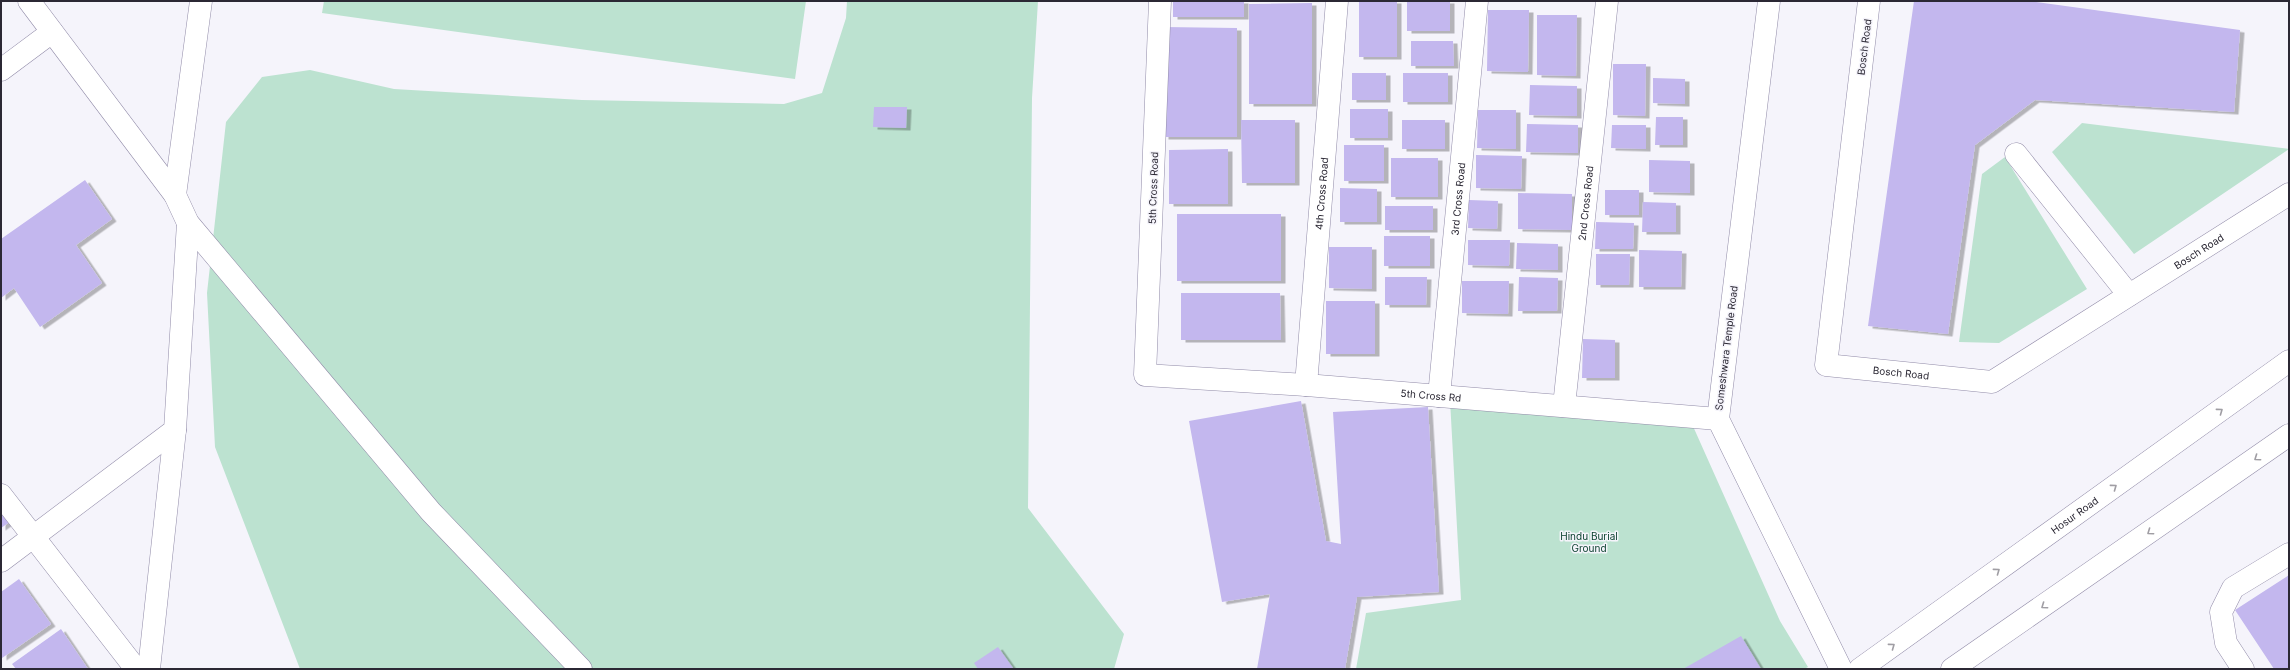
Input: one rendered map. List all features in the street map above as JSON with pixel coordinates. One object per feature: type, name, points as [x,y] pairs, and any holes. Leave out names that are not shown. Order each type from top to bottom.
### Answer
[{"type":"street","points":[[29,1],[175,195],[188,223],[431,512],[581,669]]},
{"type":"street","points":[[175,195],[201,1]]},
{"type":"street","name":"5th Cross Road","points":[[1145,375],[1160,1]]},
{"type":"street","name":"4th Cross Road","points":[[1306,385],[1337,1]]},
{"type":"street","name":"3rd Cross Road","points":[[1439,396],[1477,1]]},
{"type":"street","name":"2nd Cross Road","points":[[1564,406],[1607,1]]},
{"type":"street","name":"Someshwara Temple Road","points":[[1769,1],[1718,419],[1841,669]]},
{"type":"street","name":"Bosch Road","points":[[1869,1],[1826,365],[1992,382],[2289,194]]},
{"type":"street","points":[[1,70],[52,32]]},
{"type":"street","points":[[2016,154],[2129,295]]},
{"type":"street","points":[[149,669],[174,430],[188,223]]},
{"type":"street","name":"Hosur Road","points":[[1860,669],[2289,362]]},
{"type":"street","name":"5th Cross Rd","points":[[1145,375],[1306,385],[1718,419]]},
{"type":"street","points":[[1,561],[174,430]]},
{"type":"street","points":[[1952,669],[2289,435]]},
{"type":"street","points":[[1,495],[136,669]]},
{"type":"street","points":[[2243,669],[2226,643],[2221,612],[2233,588],[2289,554]]},
{"type":"green space","points":[[324,1],[806,1],[795,79],[322,13]]},
{"type":"green space","points":[[847,1],[1038,1],[1032,98],[1028,508],[1124,634],[1114,669],[300,669],[215,447],[207,293],[226,122],[262,77],[310,70],[394,89],[582,100],[784,104],[822,93],[846,18]]},
{"type":"green space","points":[[2082,123],[2289,149],[2134,254],[2052,152]]},
{"type":"green space","points":[[2005,157],[2087,289],[1999,343],[1959,342],[1982,174]]},
{"type":"green space","name":"Hindu Burial Ground","points":[[1450,400],[1692,424],[1780,621],[1808,667],[1804,669],[1356,669],[1366,613],[1461,600]]},
{"type":"building","points":[[1173,1],[1244,1],[1244,17],[1173,17]]},
{"type":"building","points":[[1359,1],[1397,1],[1397,57],[1359,57]]},
{"type":"building","points":[[1407,1],[1450,1],[1450,31],[1407,31]]},
{"type":"building","points":[[1914,1],[2029,1],[2240,30],[2234,112],[2035,100],[1975,145],[1948,334],[1868,326]]},
{"type":"building","points":[[1312,3],[1312,104],[1249,104],[1249,4]]},
{"type":"building","points":[[1488,10],[1529,10],[1528,72],[1487,71]]},
{"type":"building","points":[[1537,15],[1577,15],[1576,76],[1537,75]]},
{"type":"building","points":[[1164,27],[1237,28],[1237,137],[1164,137]]},
{"type":"building","points":[[1411,41],[1453,41],[1454,66],[1411,66]]},
{"type":"building","points":[[1613,64],[1646,64],[1645,116],[1613,115]]},
{"type":"building","points":[[1352,73],[1386,73],[1386,100],[1352,100]]},
{"type":"building","points":[[1403,73],[1448,73],[1448,102],[1403,102]]},
{"type":"building","points":[[1653,78],[1685,79],[1685,104],[1653,103]]},
{"type":"building","points":[[1530,85],[1577,86],[1577,116],[1529,115]]},
{"type":"building","points":[[874,107],[907,107],[906,128],[873,127]]},
{"type":"building","points":[[1350,109],[1388,109],[1388,138],[1350,138]]},
{"type":"building","points":[[1478,110],[1516,110],[1516,149],[1477,148]]},
{"type":"building","points":[[1656,117],[1683,117],[1683,145],[1655,145]]},
{"type":"building","points":[[1241,120],[1295,120],[1295,183],[1242,183]]},
{"type":"building","points":[[1402,120],[1445,120],[1445,149],[1402,149]]},
{"type":"building","points":[[1527,124],[1578,125],[1578,153],[1526,152]]},
{"type":"building","points":[[1612,125],[1646,125],[1646,149],[1611,148]]},
{"type":"building","points":[[1344,145],[1384,145],[1384,181],[1344,181]]},
{"type":"building","points":[[1228,149],[1228,204],[1169,204],[1169,150]]},
{"type":"building","points":[[1476,155],[1522,156],[1521,189],[1476,188]]},
{"type":"building","points":[[1391,158],[1438,158],[1438,197],[1391,197]]},
{"type":"building","points":[[1649,160],[1690,161],[1690,193],[1649,192]]},
{"type":"building","points":[[85,180],[112,219],[76,245],[102,283],[40,327],[14,288],[1,298],[1,239]]},
{"type":"building","points":[[1340,188],[1377,189],[1377,222],[1340,222]]},
{"type":"building","points":[[1605,190],[1639,190],[1639,215],[1605,215]]},
{"type":"building","points":[[1518,193],[1572,194],[1572,230],[1518,229]]},
{"type":"building","points":[[1469,200],[1498,201],[1497,229],[1468,228]]},
{"type":"building","points":[[1643,202],[1676,203],[1676,232],[1642,232]]},
{"type":"building","points":[[1385,206],[1433,206],[1433,230],[1385,230]]},
{"type":"building","points":[[1177,214],[1281,214],[1281,281],[1177,281]]},
{"type":"building","points":[[1596,222],[1634,223],[1633,249],[1595,249]]},
{"type":"building","points":[[1384,236],[1430,236],[1430,266],[1384,266]]},
{"type":"building","points":[[1468,240],[1510,240],[1509,266],[1468,265]]},
{"type":"building","points":[[1517,243],[1558,244],[1558,270],[1516,269]]},
{"type":"building","points":[[1329,247],[1372,247],[1372,289],[1329,288]]},
{"type":"building","points":[[1639,250],[1682,251],[1681,287],[1639,287]]},
{"type":"building","points":[[1596,254],[1630,254],[1629,285],[1596,285]]},
{"type":"building","points":[[1385,277],[1427,277],[1426,305],[1385,305]]},
{"type":"building","points":[[1519,277],[1558,278],[1557,311],[1518,311]]},
{"type":"building","points":[[1462,281],[1509,281],[1508,314],[1462,313]]},
{"type":"building","points":[[1181,293],[1280,293],[1281,340],[1181,340]]},
{"type":"building","points":[[1326,301],[1375,301],[1375,354],[1326,354]]},
{"type":"building","points":[[1583,339],[1615,340],[1615,378],[1582,378]]},
{"type":"building","points":[[1301,401],[1326,541],[1341,544],[1333,412],[1428,407],[1439,592],[1357,597],[1345,669],[1257,669],[1270,594],[1222,602],[1189,421]]},
{"type":"building","points":[[1,504],[14,519],[1,528]]},
{"type":"building","points":[[2289,575],[2289,669],[2274,669],[2235,610]]},
{"type":"building","points":[[19,579],[51,624],[2,658],[1,592]]},
{"type":"building","points":[[61,629],[88,669],[16,669],[12,664]]},
{"type":"building","points":[[1741,636],[1761,669],[1683,669]]},
{"type":"building","points":[[998,647],[1013,668],[978,669],[974,663]]}]
